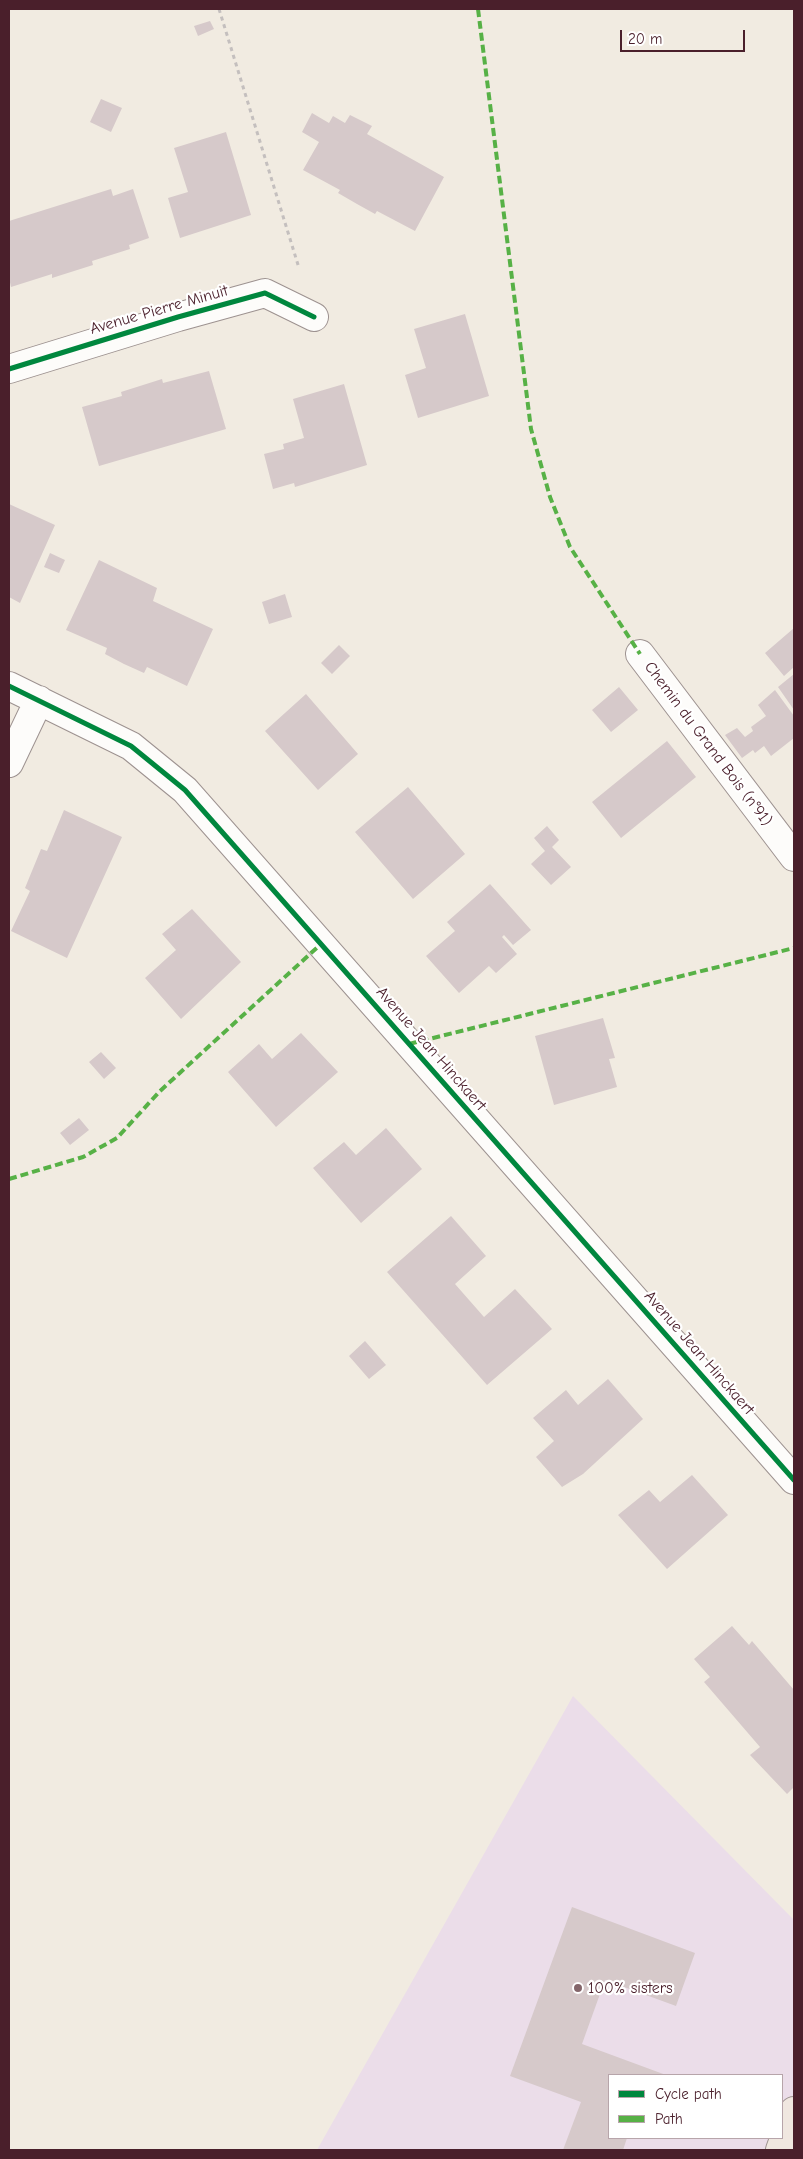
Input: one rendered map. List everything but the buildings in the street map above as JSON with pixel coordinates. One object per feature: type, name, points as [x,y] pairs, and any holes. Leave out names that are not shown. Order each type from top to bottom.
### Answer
[{"type":"main road","points":[[780,2150],[794,2111]]},
{"type":"street","name":"Avenue Pierre Minuit","points":[[9,369],[178,317],[265,293],[314,317]]},
{"type":"street","name":"Chemin du Grand Bois (n°91)","points":[[640,654],[794,857]]},
{"type":"street","name":"Avenue Jean Hinckaert","points":[[9,686],[132,746],[185,790],[794,1480]]},
{"type":"street","points":[[9,763],[39,700]]},
{"type":"path","points":[[219,9],[314,317]]},
{"type":"shaded area","points":[[573,1696],[794,1920],[794,2150],[317,2150]]},
{"type":"marked path","points":[[478,9],[531,429],[550,497],[570,547],[640,654]]},
{"type":"marked path","points":[[9,1179],[83,1157],[117,1138],[160,1091],[321,944]]},
{"type":"marked path","points":[[409,1044],[794,948]]},
{"type":"cycle path","points":[[9,369],[178,317],[265,293],[314,317]]},
{"type":"cycle path","points":[[9,686],[131,746],[185,790],[794,1480]]},
{"type":"place","name":"100% sisters","points":[[578,1988]]}]
